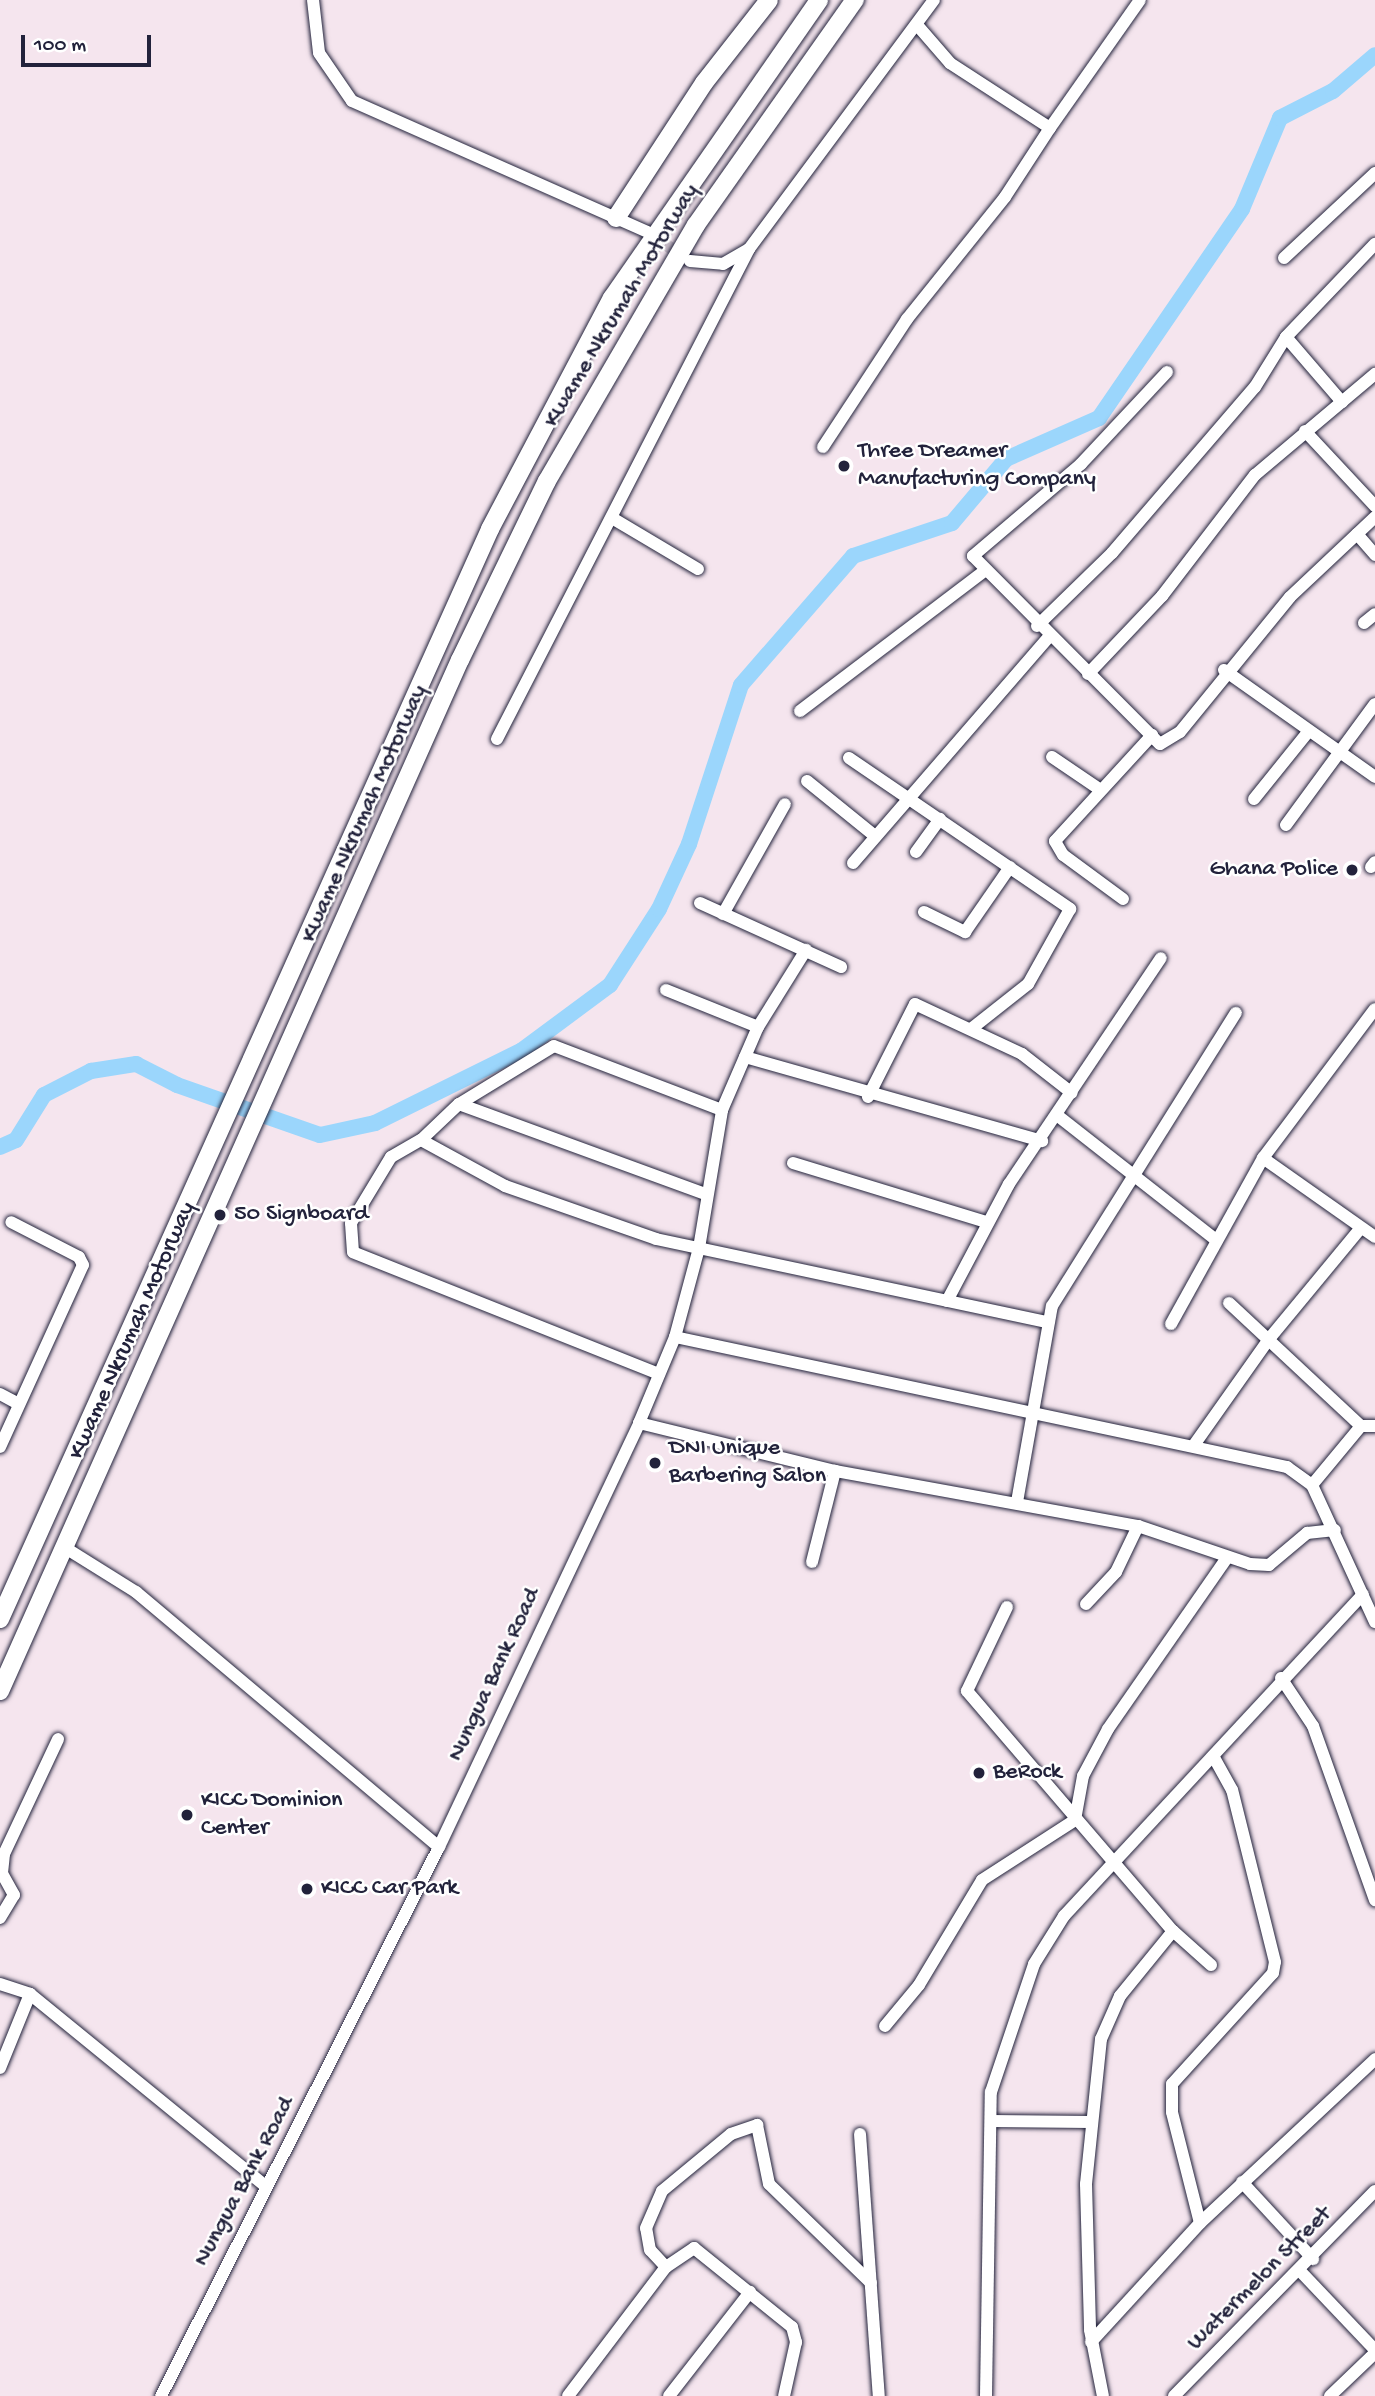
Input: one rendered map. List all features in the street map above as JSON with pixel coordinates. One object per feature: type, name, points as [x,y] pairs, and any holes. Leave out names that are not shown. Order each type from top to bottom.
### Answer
[{"type":"highway","points":[[616,218],[704,83],[769,0]]},
{"type":"highway","name":"Kwame Nkrumah Motorway","points":[[0,1619],[452,607],[606,309],[819,0]]},
{"type":"highway","name":"Kwame Nkrumah Motorway","points":[[0,1691],[259,1109],[547,481],[621,347],[753,144],[855,0]]},
{"type":"highway","points":[[753,144],[869,0]]},
{"type":"street","points":[[313,0],[319,53],[352,101],[647,232]]},
{"type":"street","points":[[497,739],[749,249],[890,55],[918,26],[934,0]]},
{"type":"street","points":[[823,447],[908,318],[1005,197],[1140,0]]},
{"type":"street","points":[[918,26],[950,63],[1051,128]]},
{"type":"street","points":[[1284,258],[1375,173]]},
{"type":"street","points":[[1037,626],[1112,553],[1255,387],[1286,338],[1375,244]]},
{"type":"street","points":[[690,261],[723,264],[749,249]]},
{"type":"street","points":[[1286,338],[1342,402]]},
{"type":"street","points":[[1167,372],[1081,464],[974,553],[983,572],[1048,638],[1152,735],[1167,744],[1224,670],[1375,517]]},
{"type":"street","points":[[1088,674],[1162,596],[1255,475],[1375,374]]},
{"type":"street","points":[[1305,431],[1375,506]]},
{"type":"street","points":[[612,518],[698,569]]},
{"type":"street","points":[[1357,534],[1375,555]]},
{"type":"street","points":[[800,711],[983,572]]},
{"type":"street","points":[[1364,623],[1375,614]]},
{"type":"street","points":[[853,863],[907,797],[1048,638]]},
{"type":"street","points":[[1224,670],[1375,777]]},
{"type":"street","points":[[1286,825],[1336,751],[1375,704]]},
{"type":"street","points":[[1254,799],[1308,732]]},
{"type":"street","points":[[1124,899],[1055,846],[1099,789],[1152,735]]},
{"type":"street","points":[[1052,757],[1099,789]]},
{"type":"street","points":[[849,758],[1070,909],[1070,916],[1028,984],[971,1029]]},
{"type":"street","points":[[807,780],[875,836]]},
{"type":"street","points":[[723,914],[785,804]]},
{"type":"street","points":[[916,852],[940,819]]},
{"type":"street","points":[[924,912],[965,932],[1010,867]]},
{"type":"street","points":[[700,903],[841,967]]},
{"type":"street","name":"Nungua Bank Road","points":[[161,2396],[263,2184],[298,2131],[439,1847],[639,1423],[675,1337],[699,1248],[722,1110],[758,1027],[806,950]]},
{"type":"street","points":[[947,1301],[986,1222],[1161,958]]},
{"type":"street","points":[[666,990],[758,1027]]},
{"type":"street","points":[[868,1097],[915,1004],[1022,1054],[1072,1093]]},
{"type":"street","points":[[1171,1324],[1264,1158],[1375,1009]]},
{"type":"street","points":[[1017,1502],[1035,1414],[1048,1322],[1130,1178],[1236,1013]]},
{"type":"street","points":[[659,1374],[353,1252],[351,1223],[391,1157],[421,1140],[459,1104],[555,1046],[722,1110]]},
{"type":"street","points":[[745,1057],[868,1097],[1042,1141]]},
{"type":"street","points":[[459,1104],[707,1195]]},
{"type":"street","points":[[1058,1116],[1130,1178],[1216,1240]]},
{"type":"street","points":[[421,1140],[505,1186],[699,1248],[1048,1322]]},
{"type":"street","points":[[1264,1158],[1360,1229],[1375,1237]]},
{"type":"street","points":[[793,1163],[986,1222]]},
{"type":"street","points":[[0,1447],[83,1265],[79,1257],[11,1222]]},
{"type":"street","points":[[1194,1445],[1269,1339],[1360,1229]]},
{"type":"street","points":[[1229,1303],[1361,1426],[1375,1426]]},
{"type":"street","points":[[675,1337],[1287,1466],[1312,1485],[1375,1622]]},
{"type":"street","points":[[0,1394],[19,1404]]},
{"type":"street","points":[[639,1423],[835,1471],[1138,1526],[1227,1558],[1269,1566],[1307,1533],[1335,1530]]},
{"type":"street","points":[[1312,1485],[1361,1426]]},
{"type":"street","points":[[812,1562],[835,1471]]},
{"type":"street","points":[[1086,1604],[1116,1572],[1138,1526]]},
{"type":"street","points":[[64,1546],[136,1592],[439,1847]]},
{"type":"street","points":[[885,2026],[919,1985],[982,1880],[1075,1820],[1083,1776],[1108,1729],[1227,1558]]},
{"type":"street","points":[[986,2396],[991,2121],[998,2069],[1034,1964],[1064,1916],[1117,1861],[1281,1678],[1363,1594]]},
{"type":"street","points":[[1007,1607],[967,1691],[1075,1820],[1117,1861],[1172,1931],[1210,1965]]},
{"type":"street","points":[[1281,1678],[1312,1726],[1375,1900]]},
{"type":"street","points":[[0,1918],[14,1895],[2,1872],[5,1854],[58,1739]]},
{"type":"street","points":[[1200,2223],[1172,2112],[1172,2084],[1273,1973],[1275,1962],[1232,1790],[1213,1755]]},
{"type":"street","points":[[1103,2396],[1091,2342],[1090,2122],[1108,2018],[1172,1931]]},
{"type":"street","points":[[0,1984],[30,1994],[263,2184]]},
{"type":"street","points":[[0,2068],[30,1994]]},
{"type":"street","points":[[1091,2342],[1200,2223],[1375,2059]]},
{"type":"street","points":[[991,2121],[1090,2122]]},
{"type":"street","points":[[666,2267],[650,2250],[646,2228],[662,2191],[731,2134],[757,2124],[769,2184],[870,2283]]},
{"type":"street","points":[[860,2134],[879,2396]]},
{"type":"street","points":[[1242,2182],[1313,2259]]},
{"type":"street","name":"Watermelon Street","points":[[1174,2396],[1301,2272],[1375,2191]]},
{"type":"street","points":[[568,2396],[666,2267],[694,2248],[750,2292],[796,2334],[784,2396]]},
{"type":"street","points":[[1301,2272],[1375,2352],[1330,2396]]},
{"type":"street","points":[[669,2396],[750,2292]]},
{"type":"waterway","points":[[0,1147],[16,1140],[44,1095],[91,1071],[136,1064],[177,1085],[320,1135],[375,1123],[521,1051],[610,985],[659,909],[689,844],[741,685],[853,556],[952,523],[1006,459],[1099,418],[1242,209],[1280,118],[1333,91],[1375,55]]},
{"type":"tunnel","points":[[650,234],[684,257]]},
{"type":"place","name":"Three Dreamer Manufacturing Company","points":[[844,466]]},
{"type":"place","name":"Ghana Police","points":[[1352,870]]},
{"type":"place","name":"50 Signboard","points":[[220,1215]]},
{"type":"place","name":"DNI Unique Barbering Salon","points":[[655,1463]]},
{"type":"place","name":"BeRock","points":[[979,1773]]},
{"type":"place","name":"KICC Dominion Center","points":[[187,1815]]},
{"type":"place","name":"KICC Car Park","points":[[307,1889]]}]
